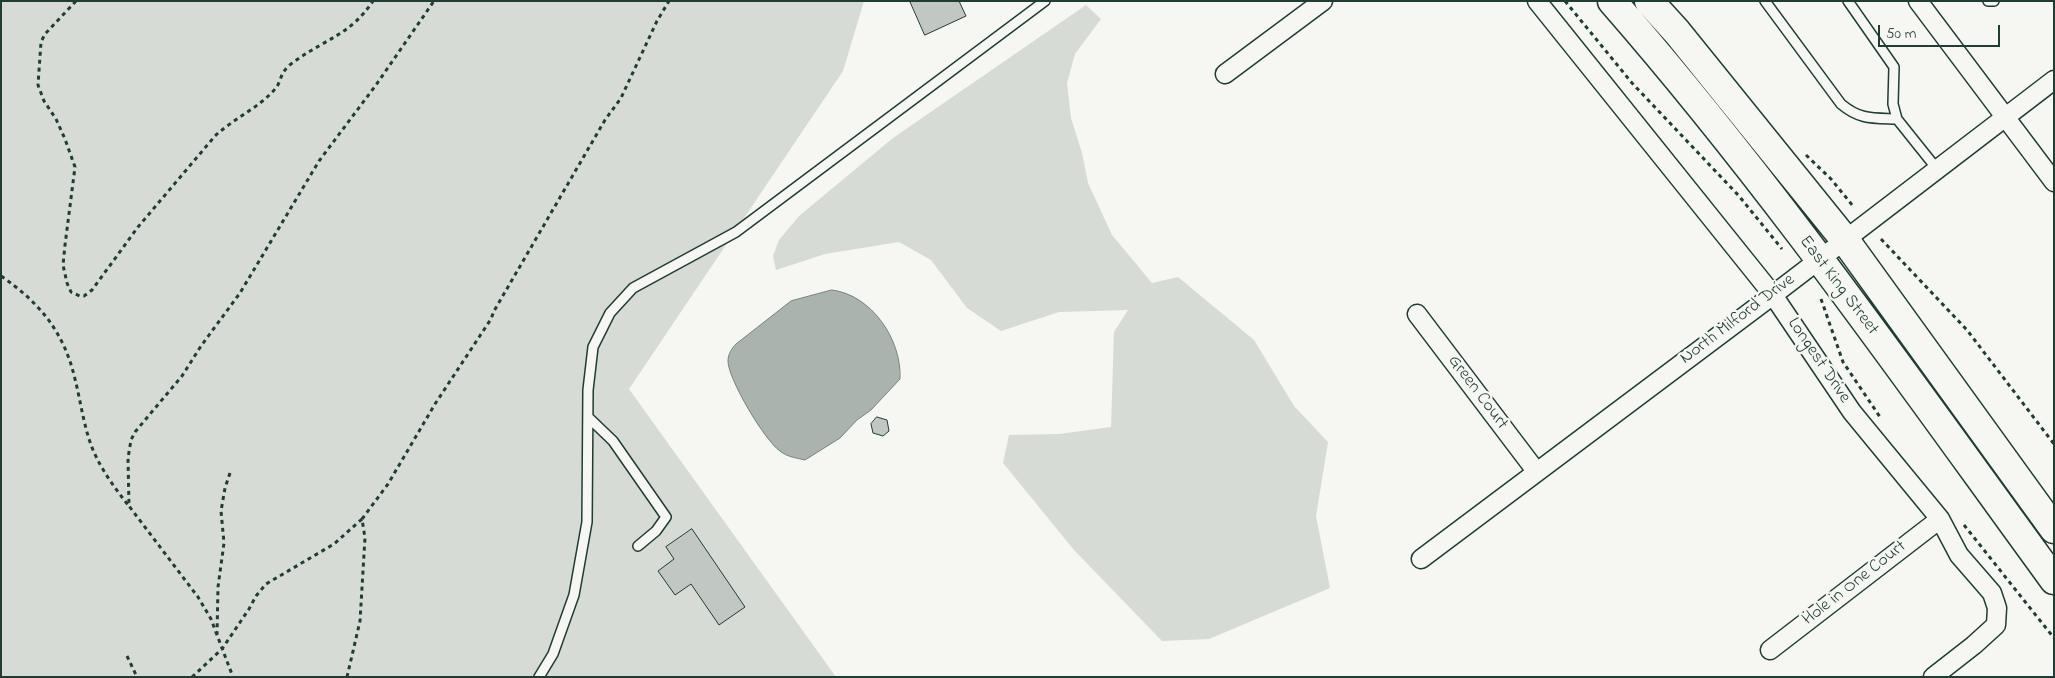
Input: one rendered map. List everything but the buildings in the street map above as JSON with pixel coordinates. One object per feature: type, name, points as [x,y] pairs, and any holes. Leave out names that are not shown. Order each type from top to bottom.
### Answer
[{"type":"main road","name":"East King Street","points":[[1612,1],[1667,66],[1819,259],[2054,580]]},
{"type":"main road","name":"East King Street","points":[[1649,1],[1677,32],[1845,240],[2054,528]]},
{"type":"street","points":[[1225,74],[1323,1]]},
{"type":"street","name":"Longest Drive","points":[[1537,1],[1773,295],[1852,412],[1940,519],[1959,555],[1992,593],[1997,608],[1996,624],[1974,645],[1933,677]]},
{"type":"street","points":[[1918,1],[2054,182]]},
{"type":"street","name":"North Milford Drive","points":[[1421,559],[1773,295],[2054,80]]},
{"type":"street","name":"Green Court","points":[[1417,314],[1536,472]]},
{"type":"street","name":"Hole in One Court","points":[[1770,650],[1940,519]]},
{"type":"lane","points":[[539,677],[553,654],[574,595],[587,522],[588,390],[593,347],[610,313],[633,288],[736,232],[1045,1]]},
{"type":"lane","points":[[1765,1],[1841,104],[1853,114],[1866,118],[1897,119]]},
{"type":"lane","points":[[1848,1],[1894,67],[1893,104],[1897,119],[1937,169]]},
{"type":"lane","points":[[1988,1],[1994,1]]},
{"type":"lane","points":[[588,417],[613,441],[666,518],[656,531],[638,546]]},
{"type":"path","points":[[76,1],[45,34],[41,42],[38,85],[44,101],[56,119],[75,167],[64,265],[68,288],[74,294],[80,296],[84,296],[92,290],[138,227],[215,136],[276,88],[282,74],[288,67],[352,27],[366,13],[373,1]]},
{"type":"path","points":[[129,506],[128,458],[131,440],[135,432],[182,376],[200,346],[240,293],[319,161],[376,85],[434,1]]},
{"type":"path","points":[[192,677],[222,649],[256,596],[266,584],[334,544],[362,519],[388,484],[436,404],[491,319],[494,310],[605,120],[618,104],[657,21],[669,1]]},
{"type":"path","points":[[1564,1],[1632,83],[1739,196],[1786,254]]},
{"type":"path","points":[[1881,239],[1967,330],[2054,444]]},
{"type":"path","points":[[1,276],[37,304],[60,338],[70,360],[85,425],[93,449],[105,473],[198,597],[211,619],[233,676]]},
{"type":"path","points":[[1818,292],[1843,362],[1880,418]]},
{"type":"path","points":[[217,635],[218,586],[224,543],[221,512],[230,473]]},
{"type":"path","points":[[347,677],[360,621],[365,538],[362,519]]},
{"type":"path","points":[[1959,519],[2054,638]]},
{"type":"path","points":[[127,656],[137,677]]},
{"type":"shaded area","points":[[1,1],[864,1],[843,71],[629,389],[836,677],[1,677]]},
{"type":"shaded area","points":[[1086,5],[1101,19],[1075,54],[1067,83],[1071,118],[1082,153],[1088,183],[1112,235],[1152,283],[1178,277],[1254,340],[1294,406],[1328,442],[1316,516],[1330,588],[1209,639],[1162,641],[1074,550],[1003,463],[1009,435],[1059,434],[1111,427],[1114,332],[1128,310],[1059,312],[1001,331],[967,308],[931,260],[899,242],[825,254],[776,270],[773,256],[779,240],[799,216],[893,138]]},
{"type":"shaded area","points":[[832,290],[860,301],[872,310],[882,322],[896,349],[900,379],[871,410],[857,420],[840,438],[805,460],[783,453],[773,445],[740,395],[730,370],[728,358],[730,351],[736,344],[791,301]]}]
